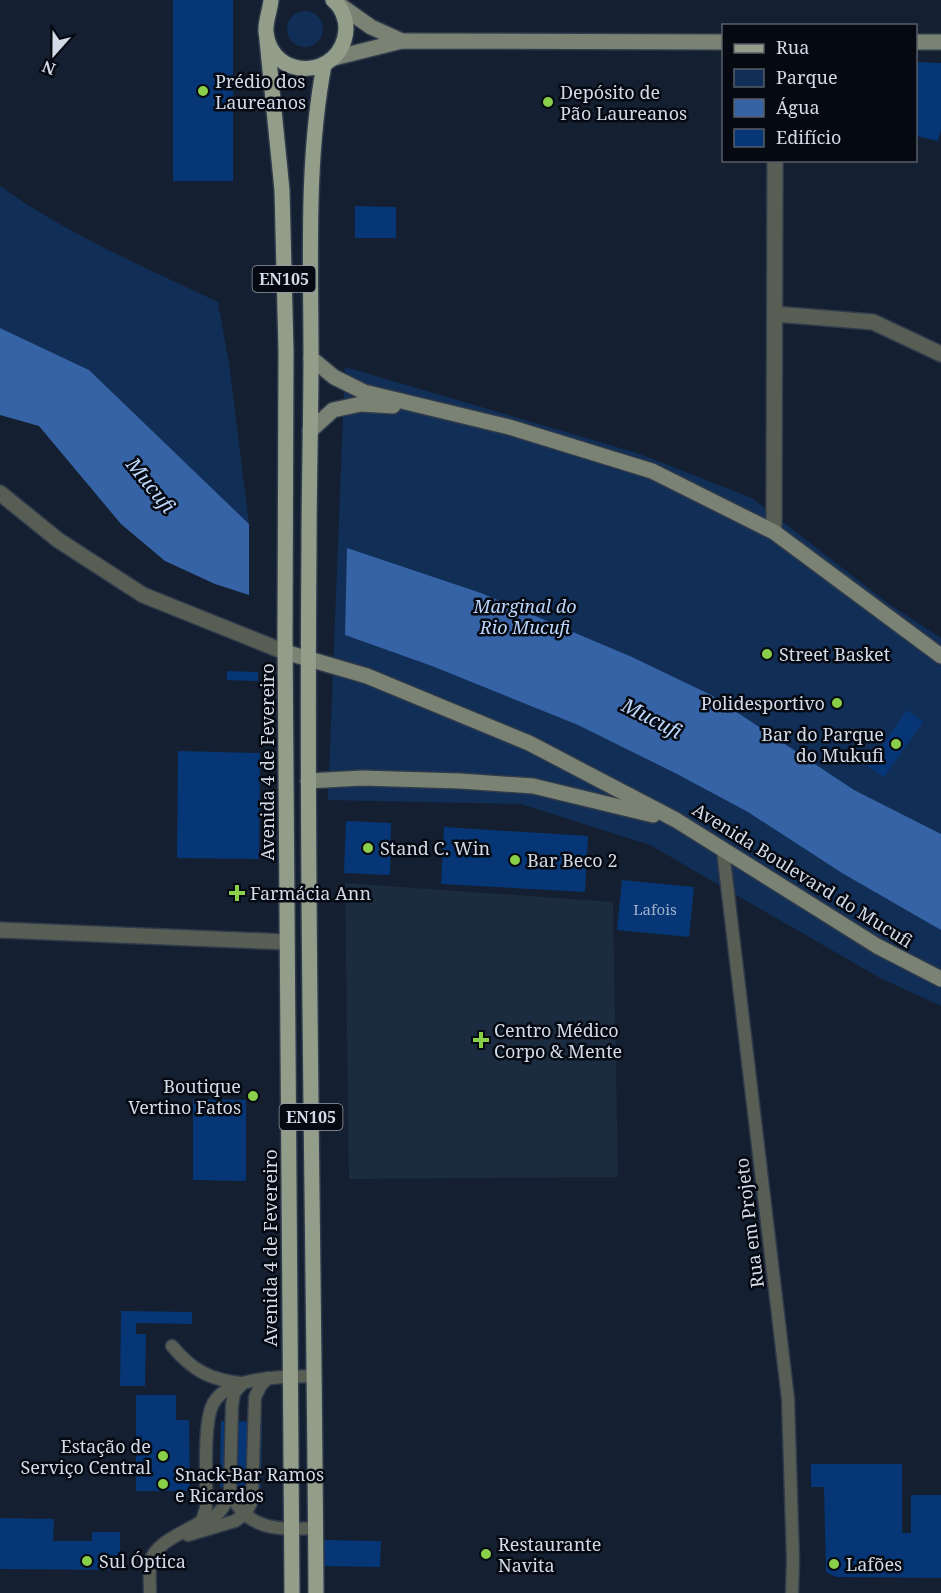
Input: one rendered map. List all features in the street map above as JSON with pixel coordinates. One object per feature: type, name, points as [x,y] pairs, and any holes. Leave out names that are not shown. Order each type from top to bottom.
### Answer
[{"type":"main road","name":"EN105","points":[[316,1593],[308,781],[311,358],[309,214],[317,103],[329,62],[341,49],[345,38],[346,25],[343,14],[335,1]]},
{"type":"main road","name":"Avenida 4 de Fevereiro","points":[[273,4],[265,30],[282,190],[286,351],[285,644],[292,1593]]},
{"type":"main road","points":[[267,40],[273,53],[283,62],[296,68],[310,69],[329,62]]},
{"type":"street","points":[[335,1],[371,27],[402,41]]},
{"type":"street","points":[[329,62],[402,41],[722,42]]},
{"type":"street","points":[[917,42],[941,42]]},
{"type":"street","points":[[774,532],[775,162]]},
{"type":"street","points":[[775,314],[873,322],[941,354]]},
{"type":"street","points":[[311,358],[334,377],[364,392],[509,427],[652,471],[774,532],[941,656]]},
{"type":"street","points":[[310,431],[333,410],[361,404],[432,410]]},
{"type":"street","points":[[0,493],[58,540],[143,595],[285,644]]},
{"type":"street","name":"Avenida Boulevard do Mucufi","points":[[285,644],[308,657],[367,676],[529,743],[676,820],[877,946],[941,980]]},
{"type":"street","name":"Avenida Boulevard do Mucufi","points":[[308,781],[362,778],[533,786],[676,820]]},
{"type":"street","points":[[0,930],[287,942]]},
{"type":"lane","name":"Rua em Projeto","points":[[723,851],[788,1399],[792,1593]]},
{"type":"lane","points":[[172,1346],[192,1367],[207,1376],[222,1381],[243,1383]]},
{"type":"lane","points":[[150,1593],[150,1561],[156,1551],[166,1542],[202,1521],[206,1508],[208,1419],[212,1405],[220,1394],[243,1383],[268,1378],[314,1376]]},
{"type":"lane","points":[[166,1542],[235,1521],[245,1514],[252,1501],[255,1397],[261,1385],[268,1378]]},
{"type":"lane","points":[[194,1533],[219,1514],[228,1503],[232,1406],[234,1394],[243,1383]]},
{"type":"lane","points":[[230,1491],[234,1503],[260,1524],[270,1528],[315,1528]]},
{"type":"shaded area","name":"Centro Médico Corpo & Mente","points":[[345,883],[613,902],[618,1177],[349,1179]]},
{"type":"green space","points":[[305,11],[318,16],[323,29],[318,42],[305,47],[292,42],[287,29],[292,16]]},
{"type":"green space","points":[[0,186],[79,235],[218,302],[230,370],[249,524],[89,370],[0,328]]},
{"type":"green space","name":"Marginal do Rio Mucufi","points":[[345,367],[637,453],[752,498],[889,604],[941,638],[941,1006],[880,978],[650,845],[521,804],[328,800]]},
{"type":"water","name":"Mucufi","points":[[0,328],[89,370],[249,524],[249,595],[215,584],[165,561],[121,524],[39,426],[0,415]]},
{"type":"water","name":"Mucufi","points":[[347,548],[481,593],[632,657],[711,695],[854,790],[941,834],[941,930],[842,873],[748,812],[677,774],[578,725],[432,666],[345,635]]},
{"type":"building","name":"Prédio dos Laureanos","points":[[173,0],[233,0],[233,181],[173,181]]},
{"type":"building","points":[[917,62],[941,63],[941,130],[938,141],[917,136]]},
{"type":"building","points":[[355,206],[396,207],[396,238],[355,238]]},
{"type":"building","points":[[227,671],[258,672],[258,681],[227,680]]},
{"type":"building","name":"Bar do Parque do Mukufi","points":[[907,710],[923,722],[884,777],[868,766]]},
{"type":"building","points":[[178,751],[260,753],[259,859],[177,858]]},
{"type":"building","name":"Stand C. Win","points":[[346,821],[391,823],[390,875],[344,873]]},
{"type":"building","name":"Bar Beco 2","points":[[444,827],[588,836],[585,892],[441,884]]},
{"type":"building","points":[[622,880],[694,887],[689,937],[617,930]]},
{"type":"building","points":[[193,1099],[246,1100],[246,1181],[193,1180]]},
{"type":"building","points":[[121,1311],[192,1312],[192,1324],[136,1323],[136,1334],[146,1334],[145,1386],[120,1386]]},
{"type":"building","name":"Estação de Serviço Central","points":[[136,1395],[176,1395],[176,1420],[189,1420],[190,1491],[136,1491]]},
{"type":"building","points":[[221,1421],[262,1422],[261,1488],[220,1487]]},
{"type":"building","points":[[811,1464],[902,1464],[902,1533],[911,1533],[911,1495],[941,1495],[941,1578],[836,1577],[826,1572],[824,1487],[811,1487]]},
{"type":"building","points":[[0,1518],[54,1519],[53,1541],[92,1541],[92,1532],[120,1532],[120,1570],[0,1569]]},
{"type":"building","points":[[322,1540],[381,1541],[380,1567],[322,1566]]},
{"type":"place","name":"Prédio dos Laureanos","points":[[203,91]]},
{"type":"place","name":"Depósito de Pão Laureanos","points":[[548,102]]},
{"type":"place","name":"Street Basket","points":[[767,654]]},
{"type":"place","name":"Polidesportivo","points":[[837,703]]},
{"type":"place","name":"Bar do Parque do Mukufi","points":[[896,744]]},
{"type":"place","name":"Stand C. Win","points":[[368,848]]},
{"type":"place","name":"Bar Beco 2","points":[[515,860]]},
{"type":"place","name":"Farmácia Ann","points":[[237,893]]},
{"type":"place","name":"Centro Médico Corpo & Mente","points":[[481,1040]]},
{"type":"place","name":"Boutique Vertino Fatos","points":[[253,1096]]},
{"type":"place","name":"Estação de Serviço Central","points":[[163,1456]]},
{"type":"place","name":"Snack-Bar Ramos e Ricardos","points":[[163,1484]]},
{"type":"place","name":"Restaurante Navita","points":[[486,1554]]},
{"type":"place","name":"Sul Óptica","points":[[87,1561]]},
{"type":"place","name":"Lafões","points":[[834,1564]]}]
